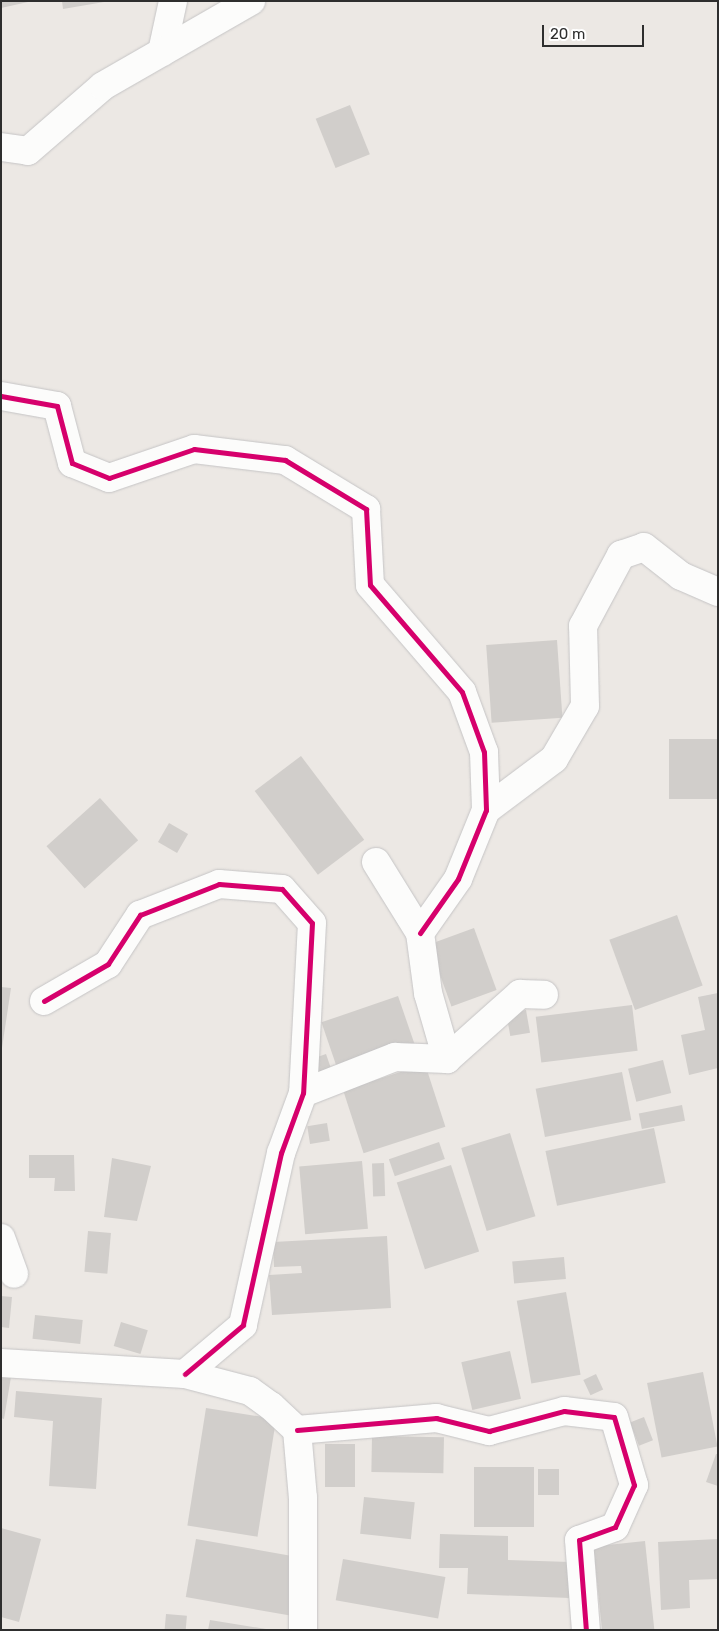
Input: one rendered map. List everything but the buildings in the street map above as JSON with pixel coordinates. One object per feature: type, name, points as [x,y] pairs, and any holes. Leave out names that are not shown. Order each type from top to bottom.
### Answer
[{"type":"street","points":[[162,52],[173,1]]},
{"type":"street","points":[[1,147],[28,151],[103,86],[251,1]]},
{"type":"street","points":[[1,396],[57,406],[72,463],[109,478],[194,448],[285,460],[366,509],[370,585],[462,692],[484,752],[486,810],[458,879],[420,933]]},
{"type":"street","points":[[486,810],[554,759],[585,706],[583,626],[621,555],[644,547],[681,576],[718,592]]},
{"type":"street","points":[[376,862],[420,933],[428,993],[447,1059]]},
{"type":"street","points":[[44,1001],[108,964],[140,915],[219,884],[282,889],[312,923],[303,1093],[281,1153],[243,1325],[185,1374]]},
{"type":"street","points":[[303,1093],[395,1057],[447,1059],[520,994],[544,995]]},
{"type":"street","points":[[1,1238],[14,1274]]},
{"type":"street","points":[[1,1363],[185,1374],[250,1391],[297,1430],[304,1498],[303,1630]]},
{"type":"street","points":[[297,1430],[436,1418],[489,1431],[564,1411],[614,1417],[634,1484],[614,1527],[579,1540],[586,1630]]},
{"type":"cycle path","points":[[1,396],[57,406],[72,463],[109,478],[194,449],[285,460],[366,509],[370,585],[462,692],[484,752],[486,810],[458,879],[420,933]]},
{"type":"cycle path","points":[[44,1001],[108,964],[140,915],[219,884],[282,889],[312,923],[303,1093],[281,1153],[243,1325],[185,1374]]},
{"type":"cycle path","points":[[297,1430],[436,1418],[489,1431],[564,1411],[614,1417],[634,1485],[615,1527],[579,1540],[586,1630]]}]
